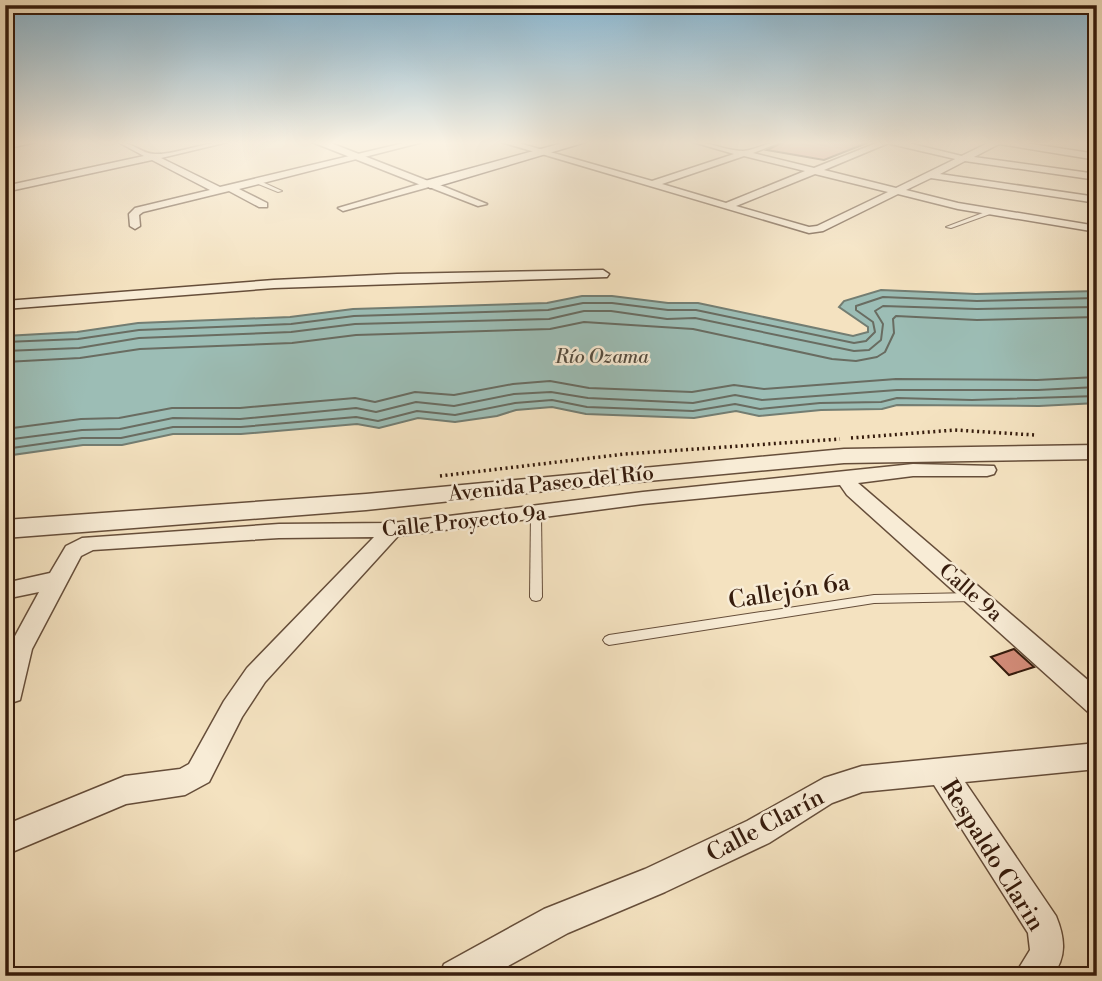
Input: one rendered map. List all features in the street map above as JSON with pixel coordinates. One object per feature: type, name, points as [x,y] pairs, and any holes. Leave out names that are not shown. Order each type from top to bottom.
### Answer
[{"type":"street","points":[[220,188],[263,205]]},
{"type":"street","points":[[135,226],[135,212],[234,188]]},
{"type":"street","points":[[343,208],[416,188]]},
{"type":"street","points":[[440,188],[482,204]]},
{"type":"street","points":[[660,188],[809,230],[819,229],[902,188]]},
{"type":"street","points":[[724,207],[771,188]]},
{"type":"street","points":[[881,188],[988,213],[1093,226]]},
{"type":"street","points":[[1012,188],[1097,200]]},
{"type":"street","points":[[5,305],[274,284],[397,278],[603,274]]},
{"type":"street","name":"Avenida Paseo del Río","points":[[5,529],[366,502],[844,456],[1097,452]]},
{"type":"street","name":"Calle Proyecto 9a","points":[[60,579],[73,551],[81,546],[279,531],[392,530],[643,498],[912,470],[987,470]]},
{"type":"street","name":"Calle 9a","points":[[845,479],[854,491],[1097,704]]},
{"type":"street","points":[[5,840],[125,790],[185,782],[200,773],[254,677],[316,609],[375,552],[392,530]]},
{"type":"street","points":[[5,591],[60,579]]},
{"type":"street","points":[[11,692],[20,649],[60,579]]},
{"type":"street","name":"Calle Clarín","points":[[456,976],[556,921],[654,881],[758,832],[824,792],[862,779],[1097,756]]},
{"type":"street","name":"Respaldo Clarin","points":[[941,771],[1044,928],[1047,955],[1031,976]]},
{"type":"lane","points":[[272,188],[280,191]]},
{"type":"lane","points":[[949,227],[988,213]]},
{"type":"lane","points":[[536,513],[536,597]]},
{"type":"lane","name":"Callejón 6a","points":[[609,640],[874,599],[977,597]]},
{"type":"water","name":"Río Ozama","points":[[881,290],[976,294],[1097,291],[1097,403],[1039,406],[897,405],[882,409],[821,410],[759,416],[736,411],[694,418],[586,414],[552,407],[516,410],[497,416],[455,422],[418,418],[379,428],[357,424],[241,434],[173,434],[122,445],[83,445],[5,456],[5,336],[77,332],[138,323],[290,317],[353,309],[547,303],[582,296],[612,296],[668,303],[698,303],[853,336],[868,332],[868,327],[839,307],[844,301]]},
{"type":"building","points":[[1014,649],[1034,667],[1009,675],[991,657]]}]
